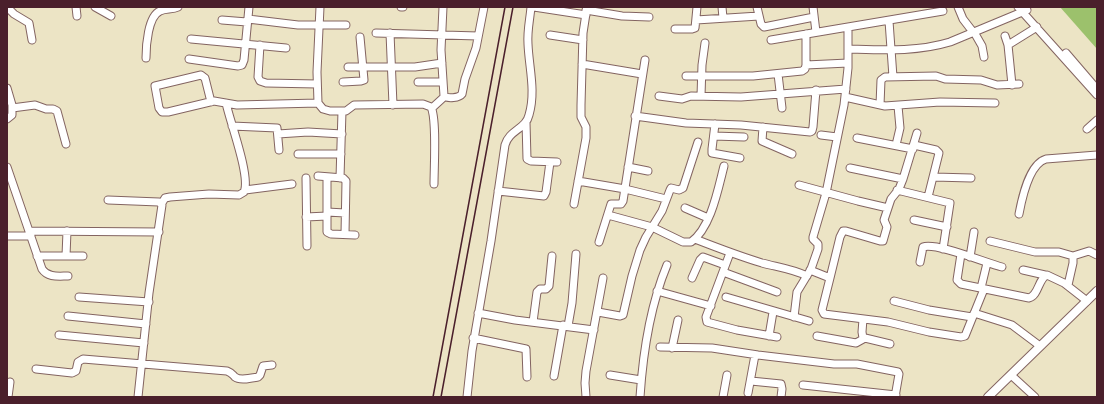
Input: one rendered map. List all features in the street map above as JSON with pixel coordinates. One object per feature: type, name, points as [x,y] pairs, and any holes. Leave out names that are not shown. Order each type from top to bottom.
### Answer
[{"type":"main road","points":[[988,397],[1097,291]]},
{"type":"street","points":[[8,7],[14,14],[29,23],[32,40]]},
{"type":"street","points":[[76,7],[77,16]]},
{"type":"street","points":[[95,7],[111,16]]},
{"type":"street","points":[[146,58],[147,38],[156,13],[162,10],[175,9],[178,7]]},
{"type":"street","points":[[189,59],[240,66],[244,63],[249,7]]},
{"type":"street","points":[[318,104],[317,84],[320,7]]},
{"type":"street","points":[[443,7],[442,63],[444,97]]},
{"type":"street","points":[[432,108],[444,97],[462,95],[464,79],[473,56],[484,7]]},
{"type":"street","points":[[498,191],[544,196],[554,162],[531,161],[527,159],[526,122],[529,115],[533,91],[527,36],[533,7],[586,11],[622,16],[649,17]]},
{"type":"street","points":[[675,29],[694,29],[696,26],[697,7]]},
{"type":"street","points":[[722,7],[723,18]]},
{"type":"street","points":[[757,7],[761,24],[764,27],[814,17]]},
{"type":"street","points":[[813,7],[816,32]]},
{"type":"street","points":[[958,7],[963,19],[974,32],[982,46],[984,57]]},
{"type":"street","points":[[849,49],[917,49],[940,45],[974,32],[1023,9]]},
{"type":"street","points":[[1023,9],[1097,95]]},
{"type":"street","points":[[1023,9],[1097,88]]},
{"type":"street","points":[[771,40],[848,26],[889,21],[930,10],[943,11]]},
{"type":"street","points":[[574,204],[586,138],[586,127],[581,117],[581,112],[583,40],[586,11]]},
{"type":"street","points":[[696,20],[759,16]]},
{"type":"street","points":[[222,20],[320,26],[346,25]]},
{"type":"street","points":[[889,21],[893,77]]},
{"type":"street","points":[[794,317],[797,292],[809,273],[818,246],[813,237],[826,193],[845,97],[849,49],[848,26]]},
{"type":"street","points":[[1008,45],[1037,27]]},
{"type":"street","points":[[376,33],[478,36]]},
{"type":"street","points":[[390,33],[393,105]]},
{"type":"street","points":[[686,76],[743,76],[802,71],[805,69],[806,65],[806,34]]},
{"type":"street","points":[[550,35],[583,40]]},
{"type":"street","points":[[880,105],[881,80],[885,77],[936,76],[945,79],[981,80],[997,85],[1015,84],[1005,36]]},
{"type":"street","points":[[343,82],[363,81],[364,77],[360,37]]},
{"type":"street","points":[[191,39],[286,48]]},
{"type":"street","points":[[701,96],[705,43]]},
{"type":"street","points":[[260,46],[258,77],[260,81],[266,83],[317,84]]},
{"type":"street","points":[[599,242],[611,204],[622,203],[645,60]]},
{"type":"street","points":[[348,67],[415,67],[442,63]]},
{"type":"street","points":[[806,65],[848,63]]},
{"type":"street","points":[[582,64],[642,74]]},
{"type":"street","points":[[778,74],[782,108]]},
{"type":"street","points":[[211,102],[205,78],[201,75],[155,86],[159,108],[162,112],[217,101],[226,103],[270,105],[318,104],[325,110],[342,112],[348,111],[354,105],[426,104],[432,108]]},
{"type":"street","points":[[418,82],[443,82]]},
{"type":"street","points":[[7,88],[12,108],[12,115],[7,119]]},
{"type":"street","points":[[659,96],[682,99],[691,96],[741,97],[816,90],[846,89]]},
{"type":"street","points":[[635,116],[686,123],[763,127],[803,132],[812,131],[816,90]]},
{"type":"street","points":[[845,97],[880,105],[898,106],[940,102],[995,103]]},
{"type":"street","points":[[226,103],[240,152],[245,190]]},
{"type":"street","points":[[12,108],[35,104],[46,109],[57,111],[66,144]]},
{"type":"street","points":[[896,145],[900,128],[898,106]]},
{"type":"street","points":[[432,108],[434,127],[434,184]]},
{"type":"street","points":[[340,178],[342,112]]},
{"type":"street","points":[[1087,129],[1097,120]]},
{"type":"street","points":[[467,397],[474,338],[491,241],[506,140],[511,133],[526,122]]},
{"type":"street","points":[[715,124],[712,153],[740,158]]},
{"type":"street","points":[[232,126],[275,127],[278,129],[279,150]]},
{"type":"street","points":[[763,127],[762,142],[792,154]]},
{"type":"street","points":[[278,134],[308,132],[342,134]]},
{"type":"street","points":[[917,134],[903,179],[893,195],[884,220],[887,227],[883,241],[878,241],[846,231],[842,232],[822,312],[832,315],[888,322],[929,332],[963,338],[982,289],[987,263]]},
{"type":"street","points":[[821,135],[837,137]]},
{"type":"street","points":[[714,136],[744,137]]},
{"type":"street","points":[[857,138],[936,150],[939,153],[928,197]]},
{"type":"street","points":[[598,312],[620,316],[623,315],[642,244],[660,214],[671,188],[679,190],[682,188],[698,142]]},
{"type":"street","points":[[298,154],[341,154]]},
{"type":"street","points":[[1019,214],[1030,177],[1033,169],[1038,163],[1046,159],[1097,155]]},
{"type":"street","points":[[608,215],[652,227],[686,243],[691,242],[702,230],[708,218],[715,200],[724,166]]},
{"type":"street","points":[[7,167],[42,269],[47,274],[68,276]]},
{"type":"street","points":[[628,167],[648,171]]},
{"type":"street","points":[[850,168],[903,179]]},
{"type":"street","points":[[318,176],[343,178],[346,181],[345,234]]},
{"type":"street","points":[[327,177],[328,232],[331,234],[355,235]]},
{"type":"street","points":[[934,177],[971,178]]},
{"type":"street","points":[[306,178],[307,246]]},
{"type":"street","points":[[578,181],[625,189],[666,199]]},
{"type":"street","points":[[138,397],[148,302],[162,203],[165,198],[209,194],[239,194],[245,190],[292,184]]},
{"type":"street","points":[[799,185],[888,208]]},
{"type":"street","points":[[897,190],[950,203],[943,249]]},
{"type":"street","points":[[108,200],[162,203]]},
{"type":"street","points":[[685,208],[708,218]]},
{"type":"street","points":[[306,217],[345,213]]},
{"type":"street","points":[[914,220],[947,227]]},
{"type":"street","points":[[66,256],[67,231]]},
{"type":"street","points":[[7,236],[67,231],[159,232]]},
{"type":"street","points":[[970,258],[974,232]]},
{"type":"street","points":[[695,239],[730,253],[775,267],[830,278]]},
{"type":"street","points":[[990,241],[1029,251],[1059,252],[1073,256],[1089,251],[1097,255]]},
{"type":"street","points":[[920,262],[923,247],[927,246],[961,254],[1002,267]]},
{"type":"street","points":[[730,253],[706,320],[709,323],[777,338]]},
{"type":"street","points":[[554,376],[572,303],[576,254]]},
{"type":"street","points":[[961,254],[958,282],[961,284],[1029,298],[1034,295],[1045,276]]},
{"type":"street","points":[[38,256],[83,256]]},
{"type":"street","points":[[533,322],[537,292],[540,289],[546,289],[548,286],[552,256]]},
{"type":"street","points":[[1068,285],[1074,263],[1073,256]]},
{"type":"street","points":[[692,278],[700,260],[703,257],[725,265]]},
{"type":"street","points":[[640,397],[641,380],[651,315],[657,291],[668,265]]},
{"type":"street","points":[[1023,270],[1045,276],[1051,276],[1068,285],[1087,301]]},
{"type":"street","points":[[723,272],[776,292]]},
{"type":"street","points":[[586,397],[585,377],[603,278]]},
{"type":"street","points":[[657,291],[711,306]]},
{"type":"street","points":[[79,297],[148,302]]},
{"type":"street","points":[[726,297],[773,312],[809,321]]},
{"type":"street","points":[[894,301],[929,310],[997,319],[1012,325],[1040,346]]},
{"type":"street","points":[[769,336],[773,312]]},
{"type":"street","points":[[478,313],[594,330]]},
{"type":"street","points":[[68,316],[146,324]]},
{"type":"street","points":[[863,319],[863,338]]},
{"type":"street","points":[[672,348],[678,320]]},
{"type":"street","points":[[59,335],[144,343]]},
{"type":"street","points":[[817,336],[856,343],[863,338],[870,338],[890,344]]},
{"type":"street","points":[[474,338],[526,349],[527,377]]},
{"type":"street","points":[[660,347],[712,348],[755,355],[834,364],[857,364],[896,371],[899,374],[895,396],[803,385]]},
{"type":"street","points":[[748,393],[755,355]]},
{"type":"street","points":[[36,369],[72,373],[76,371],[78,362],[83,359],[227,371],[232,373],[236,378],[241,379],[258,376],[260,375],[263,366],[272,365]]},
{"type":"street","points":[[1011,374],[1035,397]]},
{"type":"street","points":[[610,375],[641,380]]},
{"type":"street","points":[[723,397],[727,375]]},
{"type":"street","points":[[750,380],[781,384],[781,397]]},
{"type":"street","points":[[8,397],[10,382]]},
{"type":"green space","points":[[1060,7],[1097,7],[1097,49]]},
{"type":"railway","points":[[433,397],[505,7]]},
{"type":"railway","points":[[441,397],[513,7]]}]
